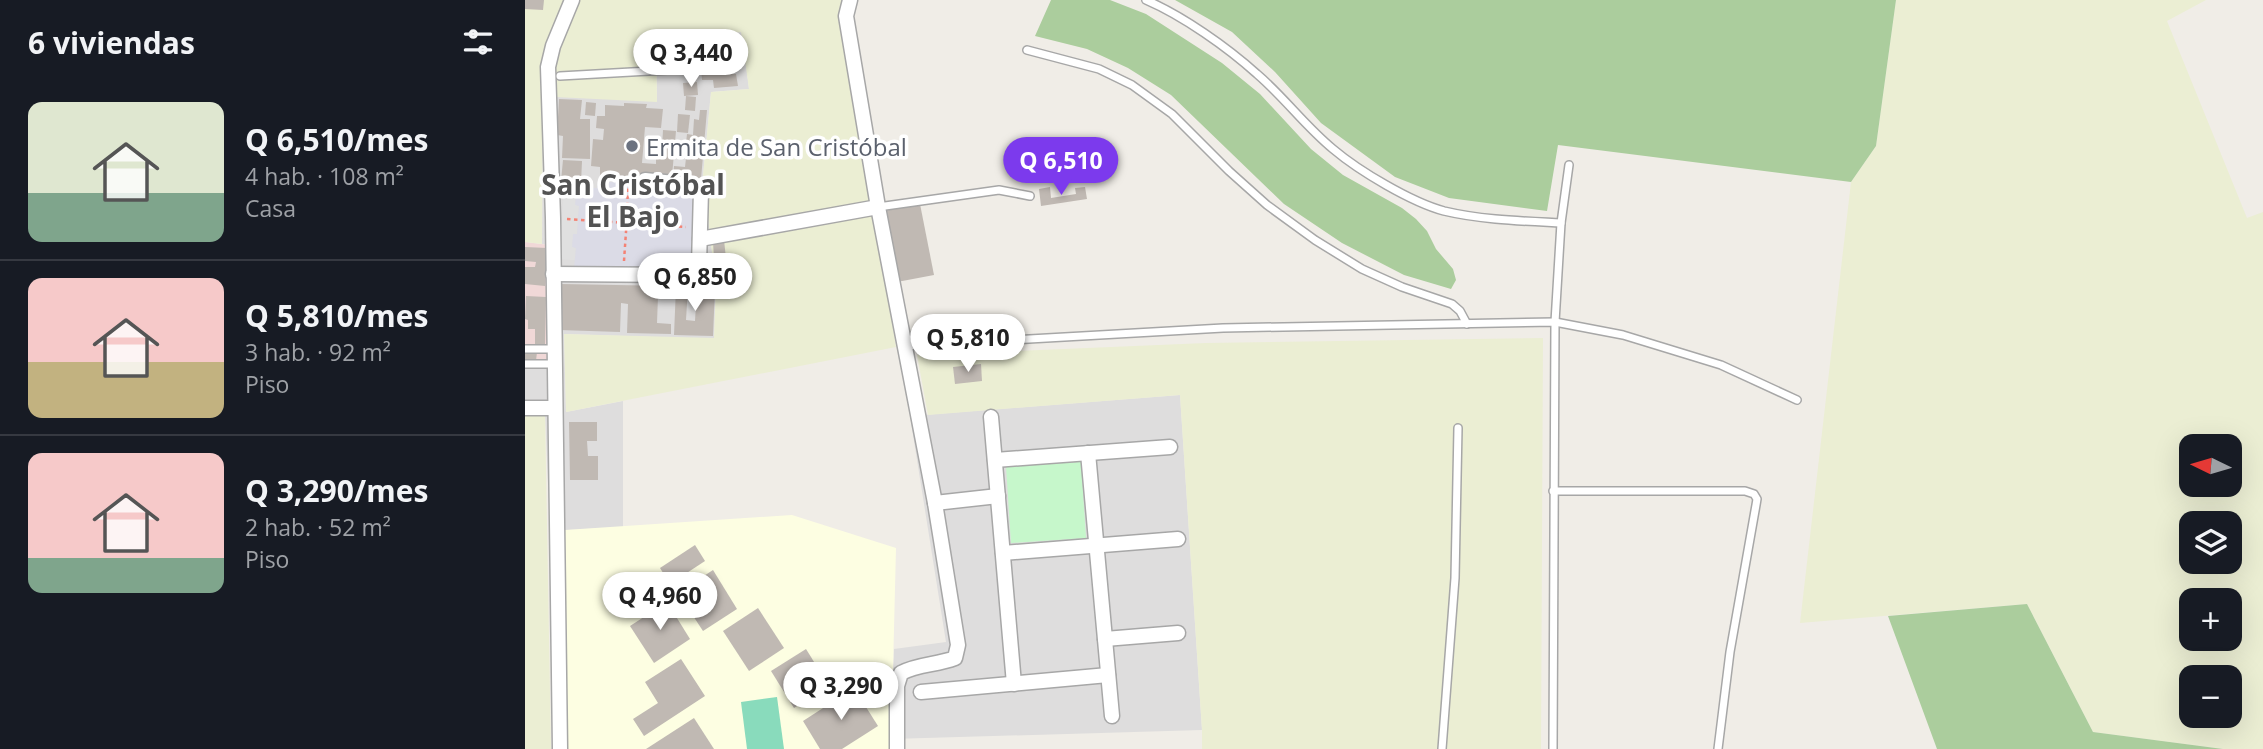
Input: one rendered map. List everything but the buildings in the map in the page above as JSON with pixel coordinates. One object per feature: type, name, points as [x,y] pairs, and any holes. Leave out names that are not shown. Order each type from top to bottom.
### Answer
[{"type":"street","points":[[560,749],[553,274],[553,46],[572,0]]},
{"type":"street","points":[[850,0],[846,16],[878,207],[935,502],[958,645],[955,658],[942,663],[913,667],[901,673],[897,686],[897,749]]},
{"type":"street","points":[[553,274],[692,273],[698,265],[699,186],[645,180]]},
{"type":"street","points":[[700,233],[878,207]]},
{"type":"street","points":[[525,408],[555,408]]},
{"type":"street","points":[[991,417],[1014,684]]},
{"type":"street","points":[[995,460],[1170,447]]},
{"type":"street","points":[[1088,453],[1112,716]]},
{"type":"street","points":[[935,502],[998,496]]},
{"type":"street","points":[[1003,553],[1178,539]]},
{"type":"street","points":[[1105,639],[1178,633]]},
{"type":"street","points":[[921,692],[1108,675]]},
{"type":"lane","points":[[1146,0],[1182,18],[1258,74],[1333,150],[1405,195],[1442,210],[1497,219],[1561,223]]},
{"type":"lane","points":[[1027,50],[1099,69],[1132,85],[1172,114],[1267,205],[1315,240],[1362,269],[1402,287],[1452,304],[1467,324]]},
{"type":"lane","points":[[554,76],[685,69]]},
{"type":"lane","points":[[1553,749],[1555,322],[1561,223],[1569,165]]},
{"type":"lane","points":[[878,207],[999,190],[1030,196]]},
{"type":"lane","points":[[905,346],[1223,328],[1555,322],[1623,335],[1721,365],[1797,400]]},
{"type":"lane","points":[[525,349],[554,357]]},
{"type":"lane","points":[[525,364],[554,357]]},
{"type":"lane","points":[[1442,749],[1455,578],[1458,428]]},
{"type":"lane","points":[[1553,491],[1745,491],[1754,494],[1757,499],[1730,652],[1718,749]]},
{"type":"path","points":[[624,275],[627,217],[621,217],[622,206],[627,206],[629,178]]},
{"type":"path","points":[[553,218],[626,223],[700,233]]},
{"type":"shaded area","points":[[525,0],[564,0],[549,35],[543,59],[542,244],[525,242]]},
{"type":"shaded area","points":[[564,0],[576,0],[657,101],[656,41],[742,32],[749,89],[711,92],[703,176],[716,286],[714,339],[564,334],[566,412],[623,401],[623,527],[550,531],[545,413],[525,412],[525,367],[549,245],[542,244],[543,59],[549,35]]},
{"type":"shaded area","points":[[576,0],[842,0],[896,347],[566,412],[564,334],[714,338],[716,286],[703,176],[711,92],[749,89],[741,32],[656,41],[657,102],[555,97],[556,54]]},
{"type":"shaded area","points":[[1896,0],[2206,0],[2167,21],[2247,218],[2263,212],[2263,749],[2223,749],[2093,732],[2027,604],[1800,623],[1851,182],[1876,146]]},
{"type":"shaded area","points":[[598,181],[688,188],[695,193],[690,263],[677,269],[574,268],[576,248],[572,247],[573,234],[577,234],[577,187],[597,188]]},
{"type":"shaded area","points":[[564,186],[577,187],[577,235],[572,247],[576,248],[575,260],[559,259]]},
{"type":"shaded area","points":[[525,242],[549,245],[547,367],[525,367]]},
{"type":"shaded area","points":[[1543,338],[1541,749],[1202,749],[1180,395],[928,415],[917,355],[1206,343]]},
{"type":"shaded area","points":[[1180,395],[1202,730],[891,739],[894,649],[946,642],[910,416]]},
{"type":"shaded area","points":[[525,412],[545,413],[551,749],[525,749]]},
{"type":"shaded area","points":[[792,515],[896,548],[891,749],[558,749],[550,531]]},
{"type":"green space","points":[[1051,0],[1110,0],[1146,14],[1222,63],[1260,94],[1311,149],[1343,175],[1402,208],[1416,219],[1453,269],[1456,280],[1451,289],[1404,275],[1342,243],[1284,204],[1171,95],[1128,68],[1087,49],[1035,36]]},
{"type":"green space","points":[[1175,0],[1896,0],[1876,146],[1851,182],[1558,145],[1547,211],[1449,198],[1395,177],[1321,123],[1275,72],[1232,32]]},
{"type":"green space","points":[[1081,462],[1086,538],[1011,543],[1006,466]]},
{"type":"green space","points":[[2027,604],[2093,732],[2223,749],[1937,749],[1888,616]]},
{"type":"green space","points":[[777,697],[784,749],[747,749],[741,702]]},
{"type":"place","name":"Ermita de San Cristóbal","points":[[632,146]]},
{"type":"district","name":"San Cristóbal El Bajo","points":[[633,200]]}]
